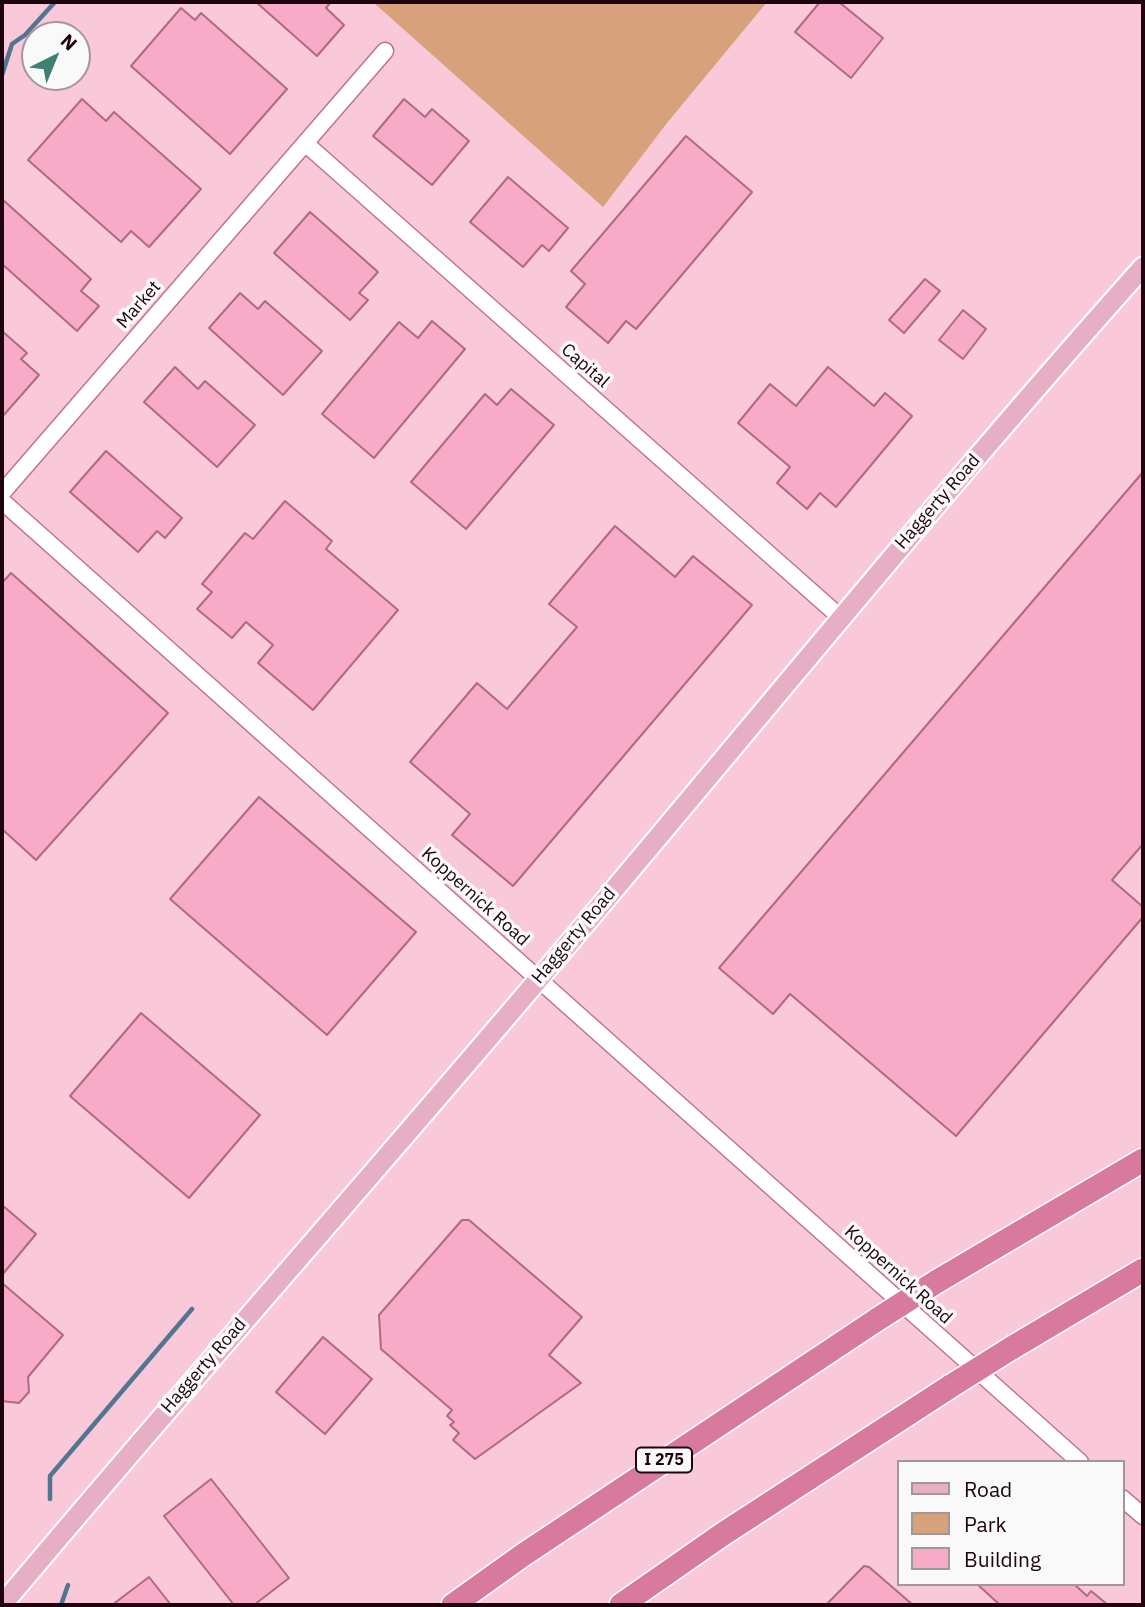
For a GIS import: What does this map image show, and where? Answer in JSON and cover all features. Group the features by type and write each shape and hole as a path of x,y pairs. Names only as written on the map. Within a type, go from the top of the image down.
{"highway":[{"name":"I 275","path":"453,1605 557,1532 878,1319 1143,1160"},
{"path":"621,1605 723,1534 951,1386 1143,1270"}],"main road":[{"name":"Haggerty Road","path":"2,1605 129,1452 538,979 840,617 1143,267"}],"street":[{"name":"Market","path":"2,493 386,51"},
{"name":"Capital","path":"305,143 840,617"},
{"name":"Koppernick Road","path":"2,501 1078,1460"},
{"path":"1124,1500 1143,1516"}],"green space":[{"path":"373,2 767,2 667,123 603,207"}],"building":[{"path":"256,2 331,2 326,8 344,25 317,56"},
{"path":"820,2 839,2 883,38 851,78 795,32"},
{"path":"181,8 195,20 201,13 287,89 230,154 131,66"},
{"path":"82,99 106,121 114,112 201,189 149,247 131,231 121,242 28,160"},
{"path":"404,99 425,117 432,109 469,141 432,185 373,136"},
{"path":"686,136 752,192 636,329 626,321 608,343 566,307 585,284 571,271"},
{"path":"508,177 568,228 549,251 542,245 523,267 470,222"},
{"path":"2,199 91,279 81,291 99,306 77,331 2,264"},
{"path":"310,212 378,272 359,293 368,300 350,320 274,253"},
{"path":"925,279 940,291 904,333 889,320"},
{"path":"240,293 258,309 265,301 322,351 283,395 209,328"},
{"path":"963,310 986,329 963,359 939,340"},
{"path":"432,321 465,349 374,458 322,414 399,322 418,338"},
{"path":"2,331 27,353 21,359 39,375 2,417"},
{"path":"175,367 198,389 205,381 255,425 217,467 144,402"},
{"path":"828,367 874,406 885,393 912,416 836,507 820,493 807,509 777,483 790,467 738,423 770,384 796,406"},
{"path":"511,389 554,425 466,529 411,482 485,394 497,405"},
{"path":"106,451 182,518 165,538 157,531 138,552 70,492"},
{"path":"1143,472 1143,844 1112,880 1143,907 1143,917 956,1136 790,994 773,1014 719,968"},
{"path":"285,501 332,541 326,549 398,610 313,710 258,663 273,645 246,622 232,638 197,609 212,592 202,584 245,533 253,539"},
{"path":"615,526 675,577 693,556 752,605 513,886 452,835 470,814 410,762 477,683 507,709 577,627 549,604"},
{"path":"11,573 168,713 36,860 2,829 2,583"},
{"path":"259,797 416,932 327,1035 170,899"},
{"path":"141,1013 260,1115 189,1198 70,1096"},
{"path":"2,1205 36,1234 2,1275"},
{"path":"462,1220 469,1220 582,1317 549,1355 581,1383 475,1459 453,1440 459,1433 450,1425 454,1422 447,1416 452,1410 381,1349 379,1315"},
{"path":"2,1283 63,1335 28,1377 29,1392 19,1403 2,1401"},
{"path":"323,1337 372,1379 325,1434 276,1392"},
{"path":"211,1479 289,1578 254,1605 234,1605 164,1516"},
{"path":"864,1566 869,1567 913,1605 826,1605"},
{"path":"149,1577 171,1605 112,1605"},
{"path":"979,1586 1076,1586 1087,1596 1091,1591 1108,1605 1000,1605"}],"waterway":[{"path":"2,75 12,44 25,35 55,2"},
{"path":"50,1499 50,1476 192,1309"},
{"path":"61,1605 68,1585"}]}
